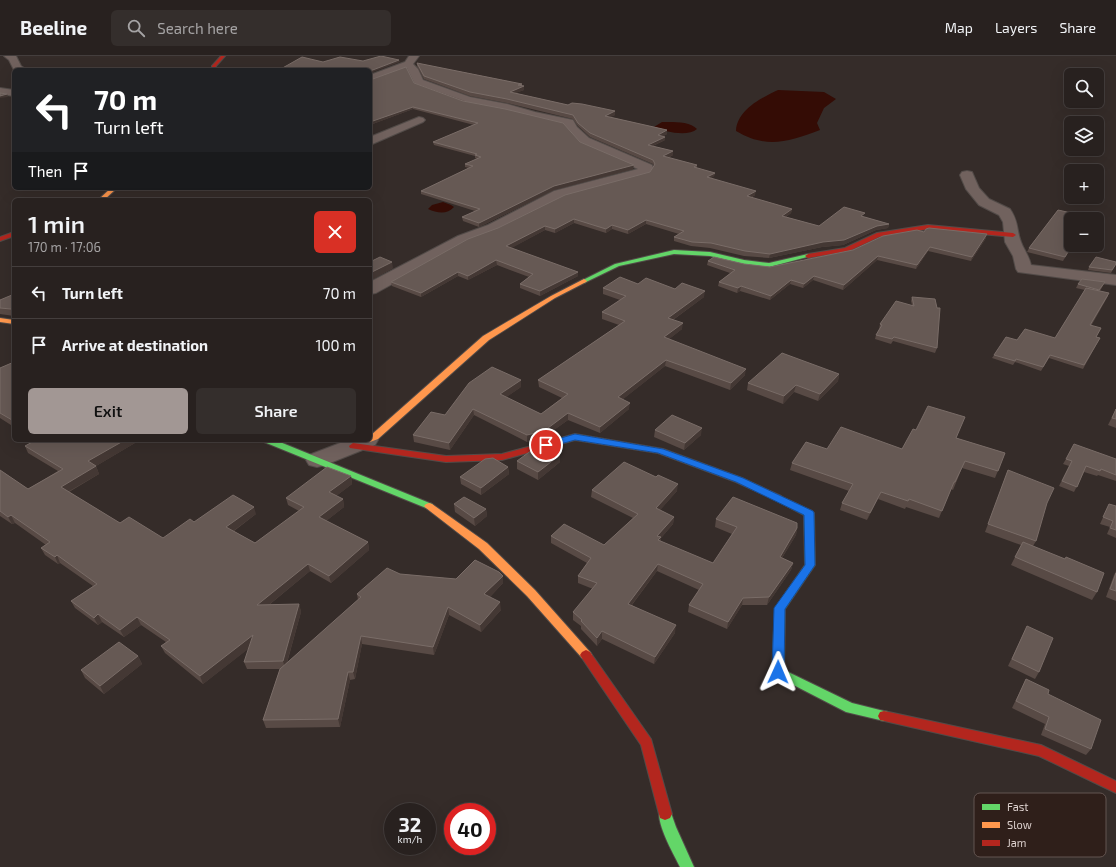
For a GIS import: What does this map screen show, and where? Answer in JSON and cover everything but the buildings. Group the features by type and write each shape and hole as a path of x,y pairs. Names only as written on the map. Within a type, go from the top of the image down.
{"street":[{"path":"9,56 13,58 18,68"},
{"path":"214,68 214,66 224,56"},
{"path":"372,78 411,60 419,82 468,100 507,107 533,115 569,122 572,129 585,141 647,168 644,171 559,194 492,228 463,239 372,288"},
{"path":"6,70 12,70"},
{"path":"0,92 12,93"},
{"path":"372,140 419,120"},
{"path":"967,175 972,189 984,202 1005,212 1010,222 1013,235 1012,242 1021,256 1024,269 1116,280"},
{"path":"103,198 112,190"},
{"path":"372,437 381,432 486,338 553,297 617,265 674,252 710,254 744,262 769,265 822,252 847,250 877,235 928,227 1013,235"},
{"path":"0,239 12,235"},
{"path":"0,320 12,322"},
{"path":"318,460 363,442 446,459 502,457 575,437 660,451 739,480 809,513 810,565 780,608 778,672 850,708 1041,751 1116,787"},
{"path":"272,442 425,503 483,546 531,593 587,656 646,743 669,828 686,867"}],"shaded area":[{"path":"778,90 824,92 836,99 824,108 817,123 820,130 798,138 777,142 767,142 747,137 736,131 737,124 745,111 764,97"},
{"path":"662,122 685,123 694,126 697,129 688,133 682,133 664,131 654,127"},
{"path":"443,202 454,207 445,212 435,212 428,209 432,205"}],"traffic: fast":[{"path":"584,281 617,265 674,252 710,254 744,262 769,265 808,256"},
{"path":"272,442 429,506"},
{"path":"778,498 809,513 810,565 780,608 778,672 850,708 884,716"},
{"path":"665,814 669,828 687,867"}],"traffic: slow":[{"path":"103,198 112,190"},
{"path":"372,438 486,338 553,297 584,281"},
{"path":"0,320 12,322"},
{"path":"539,447 575,437 660,451 739,480 778,498"},
{"path":"429,506 483,546 531,593 586,655"}],"traffic: jam":[{"path":"214,68 223,56"},
{"path":"808,256 847,250 877,235 928,227 1013,235"},
{"path":"0,239 12,235"},
{"path":"353,446 446,459 502,457 539,447"},
{"path":"586,655 647,743 665,814"},
{"path":"884,716 1041,751 1116,787"}],"route":[{"path":"546,445 575,437 660,451 739,480 809,513 810,565 780,608 778,672"}]}
